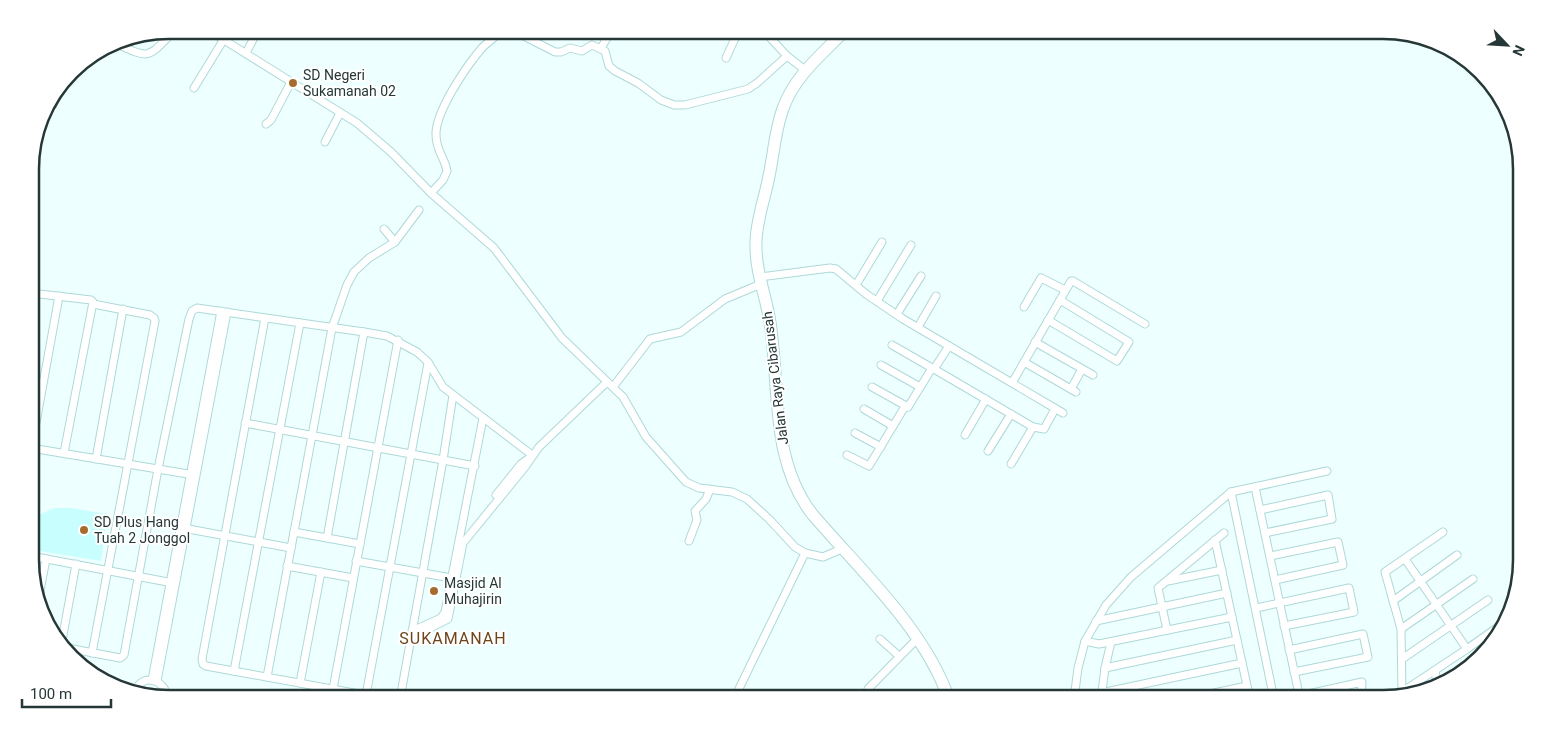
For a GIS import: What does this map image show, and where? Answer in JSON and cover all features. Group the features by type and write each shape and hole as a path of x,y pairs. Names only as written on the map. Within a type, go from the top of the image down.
{"main road":[{"name":"Jalan Raya Cibarusah","path":"834,39 805,70 784,104 778,126 756,242 761,281 770,319 780,428 787,465 800,497 903,618 937,670 946,690"}],"street":[{"path":"124,47 146,55 154,52 167,39"},
{"path":"194,88 224,39 357,124 376,138 431,193 501,255 562,338 623,397 646,436 681,477 693,485 732,492 747,499 795,547 804,553 823,557 844,548"},
{"path":"246,53 253,39"},
{"path":"431,193 443,180 447,171 436,145 435,132 442,110 480,50 493,39"},
{"path":"530,39 555,52 570,48 582,51 592,45 601,48 605,51 609,66 614,71 638,83 661,100 674,105 685,105 748,89 787,56"},
{"path":"601,48 606,39"},
{"path":"726,58 735,39"},
{"path":"771,39 787,56 805,70"},
{"path":"266,124 271,120 291,82"},
{"path":"325,142 340,113"},
{"path":"267,677 332,328 347,285 354,272 369,258 395,242 418,210"},
{"path":"384,229 395,242"},
{"path":"856,285 882,242"},
{"path":"877,301 910,245"},
{"path":"460,531 468,530 521,464 610,384 650,339 681,332 725,299 761,281 830,268 840,272 877,301 918,328 1063,413"},
{"path":"897,314 921,276"},
{"path":"1024,308 1042,278 1065,290"},
{"path":"1012,383 1070,282 1073,281 1145,324"},
{"path":"39,294 90,300 93,304 150,315 153,316 155,321 92,653"},
{"path":"39,394 59,296"},
{"path":"918,328 936,296"},
{"path":"1048,320 1117,361 1129,342 1060,300"},
{"path":"64,453 93,304"},
{"path":"75,650 120,658 124,655 158,469 190,315 197,308 364,332 398,340 417,352 428,362 438,380 452,395 532,455"},
{"path":"96,459 123,309"},
{"path":"155,680 224,312"},
{"path":"265,318 202,659 203,664 206,666 338,690"},
{"path":"234,671 300,323"},
{"path":"327,538 364,332"},
{"path":"333,689 398,340"},
{"path":"1035,342 1093,375"},
{"path":"892,345 1033,427 1044,429 1055,409"},
{"path":"847,454 869,466 904,408 908,408 920,387 949,346"},
{"path":"367,690 428,362"},
{"path":"1024,362 1073,391 1082,369"},
{"path":"881,365 920,387"},
{"path":"872,387 908,408"},
{"path":"402,690 443,460 452,395"},
{"path":"965,436 986,399"},
{"path":"864,409 894,426"},
{"path":"988,451 1010,414"},
{"path":"411,635 444,616 483,418"},
{"path":"245,423 475,466"},
{"path":"1011,464 1033,427"},
{"path":"855,433 881,447"},
{"path":"39,450 193,475"},
{"path":"411,635 448,619 463,544 525,467 532,455"},
{"path":"1075,690 1085,641 1106,605 1122,586 1231,492 1327,471"},
{"path":"1255,487 1298,690"},
{"path":"689,541 697,520 695,511 706,499 710,489"},
{"path":"1231,492 1272,690"},
{"path":"1260,510 1328,496 1332,518 1265,533"},
{"path":"183,528 291,548"},
{"path":"294,532 360,544"},
{"path":"1402,689 1401,629 1385,572 1443,532"},
{"path":"1167,630 1158,588 1224,533"},
{"path":"1215,540 1248,690"},
{"path":"1270,556 1338,542 1342,565 1275,580"},
{"path":"738,690 804,553"},
{"path":"1393,601 1458,555"},
{"path":"39,558 173,583"},
{"path":"41,582 46,559"},
{"path":"1404,559 1467,649"},
{"path":"356,560 451,578"},
{"path":"64,636 76,564"},
{"path":"287,566 353,578"},
{"path":"1166,582 1222,570"},
{"path":"300,683 321,572"},
{"path":"1401,629 1473,579"},
{"path":"1256,608 1349,588 1354,612 1284,626"},
{"path":"1096,621 1227,593"},
{"path":"1402,660 1488,600"},
{"path":"1085,641 1099,644 1232,617"},
{"path":"1412,687 1492,631"},
{"path":"1289,650 1363,634 1368,657 1294,672"},
{"path":"880,639 899,656"},
{"path":"868,689 917,639"},
{"path":"1105,668 1237,640"},
{"path":"1102,690 1111,642"},
{"path":"1127,690 1242,663"},
{"path":"1435,671 1436,679"},
{"path":"138,687 142,682 155,680 166,690"},
{"path":"1328,690 1362,682 1362,690"},
{"path":"1228,690 1247,686"}],"shaded area":[{"path":"54,508 71,508 107,514 101,561 40,551 39,515"}],"place":[{"name":"SD Negeri Sukamanah 02","path":"293,83"},
{"name":"SD Plus Hang Tuah 2 Jonggol","path":"84,530"},
{"name":"Masjid Al Muhajirin","path":"434,591"}],"district":[{"name":"SUKAMANAH","path":"453,638"}]}
